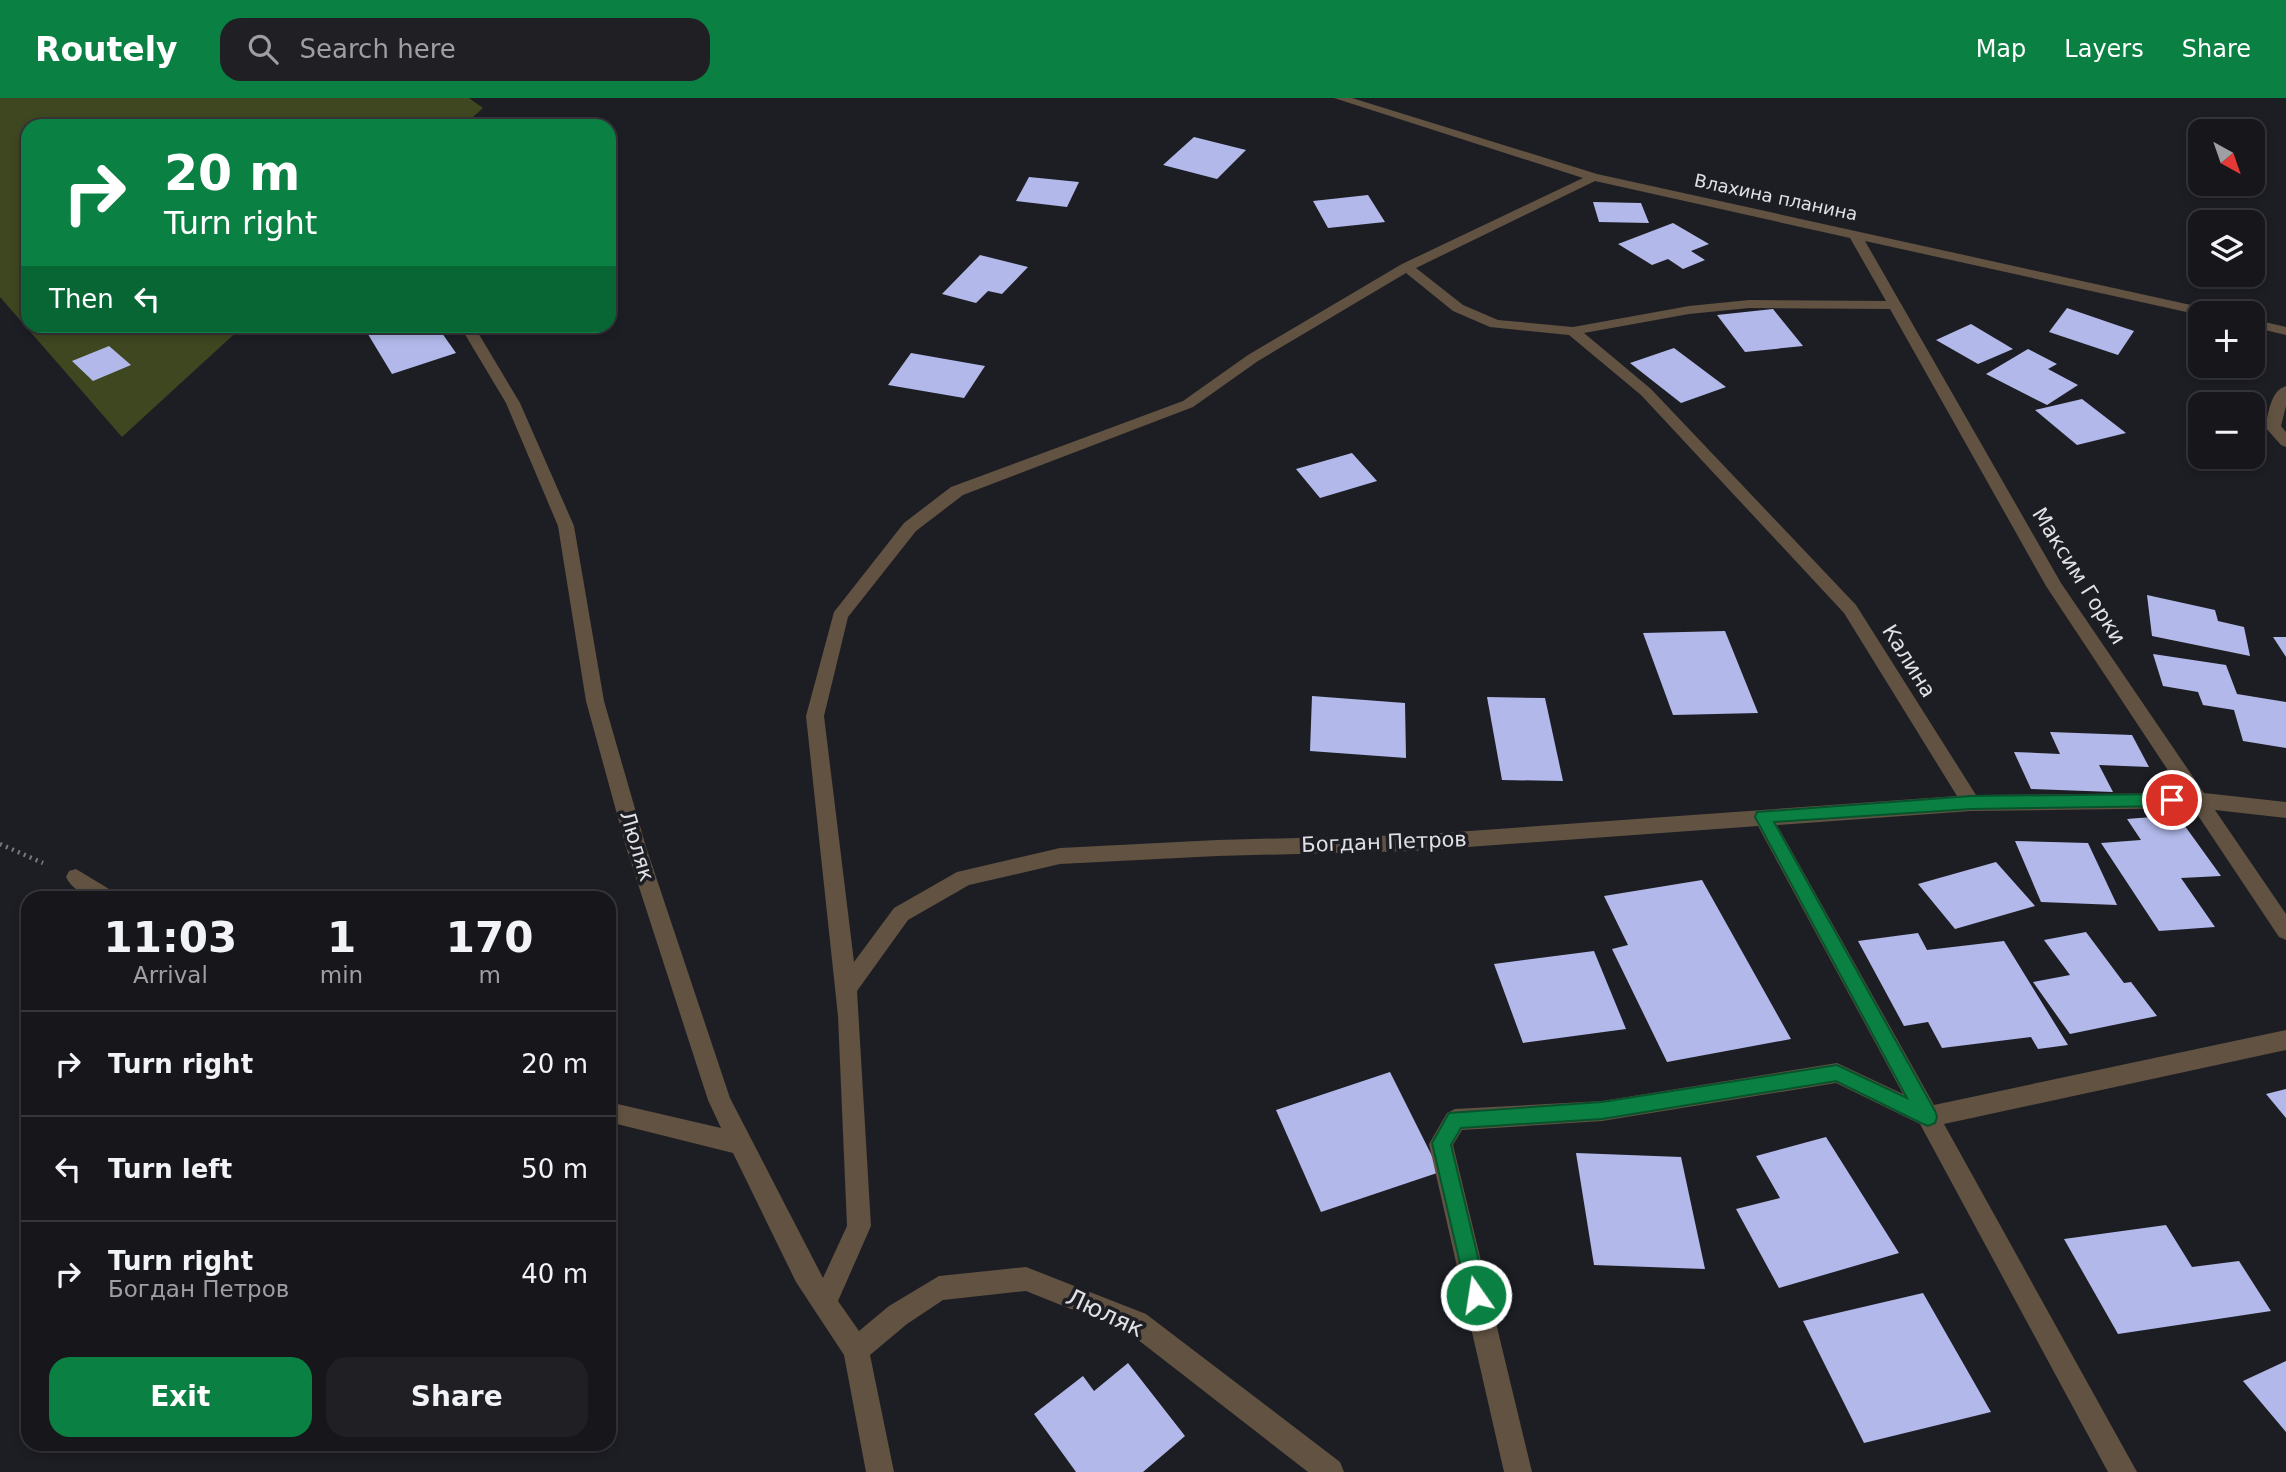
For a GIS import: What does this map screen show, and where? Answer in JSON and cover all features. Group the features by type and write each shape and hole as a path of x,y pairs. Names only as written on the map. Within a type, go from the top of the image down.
{"street":[{"name":"Влахина планина","path":"1340,98 1594,177 2188,308"},
{"path":"825,1303 859,1226 846,989 815,716 840,616 910,527 957,491 1188,404 1253,358 1407,267 1594,177"},
{"name":"Максим Горки","path":"1854,233 2054,586 2286,930"},
{"path":"1407,267 1458,307 1495,324 1573,331 1689,310 1749,304 1895,305"},
{"path":"2265,326 2286,331"},
{"name":"Калина","path":"1573,331 1646,392 1850,609 1971,803"},
{"name":"Люляк","path":"471,333 513,403 566,526 595,701 633,834 719,1100 805,1273 856,1350 880,1472"},
{"path":"2286,390 2281,396 2273,427 2286,442"},
{"path":"1971,803 2197,800 2286,810"},
{"name":"Богдан Петров","path":"846,989 901,914 964,878 1060,856 1217,848 1413,843 1971,803"},
{"path":"1763,817 2123,1472"},
{"path":"76,877 97,891"},
{"path":"1518,1472 1441,1143 1455,1119 1602,1111 1837,1073 1928,1117 2286,1040"},
{"path":"616,1114 741,1144"},
{"name":"Люляк","path":"856,1350 898,1315 939,1288 1026,1279 1137,1323 1331,1472"}],"path":[{"path":"0,844 76,877"}],"green space":[{"path":"0,98 469,98 483,108 471,119 21,119 21,321 0,297"},
{"path":"31,333 235,333 122,437"}],"building":[{"path":"1194,137 1246,150 1217,179 1163,165"},
{"path":"1029,177 1079,182 1067,207 1016,201"},
{"path":"1368,195 1385,222 1328,228 1313,201"},
{"path":"1593,202 1641,203 1649,223 1599,222"},
{"path":"1673,223 1709,244 1691,251 1705,260 1683,269 1668,259 1652,265 1618,244"},
{"path":"980,255 1028,267 1002,294 988,291 976,303 942,294"},
{"path":"2067,308 2134,331 2118,355 2049,332"},
{"path":"1773,309 1803,346 1745,352 1717,315"},
{"path":"1971,324 2013,349 1978,364 1936,340"},
{"path":"367,333 442,333 456,353 392,374"},
{"path":"109,346 131,365 93,381 72,361"},
{"path":"1674,348 1726,387 1681,403 1630,363"},
{"path":"2028,349 2057,364 2048,369 2078,385 2047,405 1986,374"},
{"path":"911,353 985,366 964,398 888,385"},
{"path":"2082,399 2126,433 2077,445 2035,410"},
{"path":"1352,453 1377,481 1320,498 1296,469"},
{"path":"2147,595 2215,610 2218,621 2244,627 2250,656 2152,636"},
{"path":"1725,631 1758,713 1673,715 1643,633"},
{"path":"2273,637 2286,637 2286,657"},
{"path":"2153,654 2226,665 2237,694 2286,702 2286,748 2243,741 2234,710 2203,705 2198,692 2163,686"},
{"path":"1312,696 1405,703 1406,758 1310,751"},
{"path":"1487,697 1545,698 1563,781 1502,780"},
{"path":"2050,732 2132,735 2149,767 2099,765 2113,792 2031,789 2014,752 2060,754"},
{"path":"2177,815 2221,876 2181,878 2215,927 2159,931 2101,843 2141,840 2127,819"},
{"path":"2015,841 2088,843 2117,905 2041,902"},
{"path":"1996,862 2035,906 1955,929 1918,884"},
{"path":"1702,880 1791,1039 1667,1062 1612,949 1628,945 1604,896"},
{"path":"2086,932 2124,983 2131,982 2157,1016 2070,1034 2033,982 2070,975 2044,940"},
{"path":"1918,933 1927,950 2004,941 2068,1045 2038,1049 2031,1037 1942,1048 1928,1022 1904,1026 1858,941"},
{"path":"1594,951 1626,1029 1523,1043 1494,964"},
{"path":"1390,1072 1440,1172 1321,1212 1276,1110"},
{"path":"2286,1089 2286,1118 2266,1094"},
{"path":"1826,1137 1899,1253 1779,1288 1736,1209 1780,1198 1756,1156"},
{"path":"1576,1153 1681,1157 1705,1269 1594,1265"},
{"path":"2166,1225 2192,1267 2239,1261 2271,1311 2118,1334 2064,1239"},
{"path":"1923,1293 1991,1412 1864,1443 1803,1321"},
{"path":"2286,1361 2286,1432 2243,1381"},
{"path":"1128,1363 1185,1436 1143,1472 1076,1472 1034,1414 1083,1376 1094,1391"}],"route":[{"path":"1476,1295 1441,1143 1455,1119 1602,1111 1837,1073 1928,1117 1763,817 1971,803 2172,800"}]}
